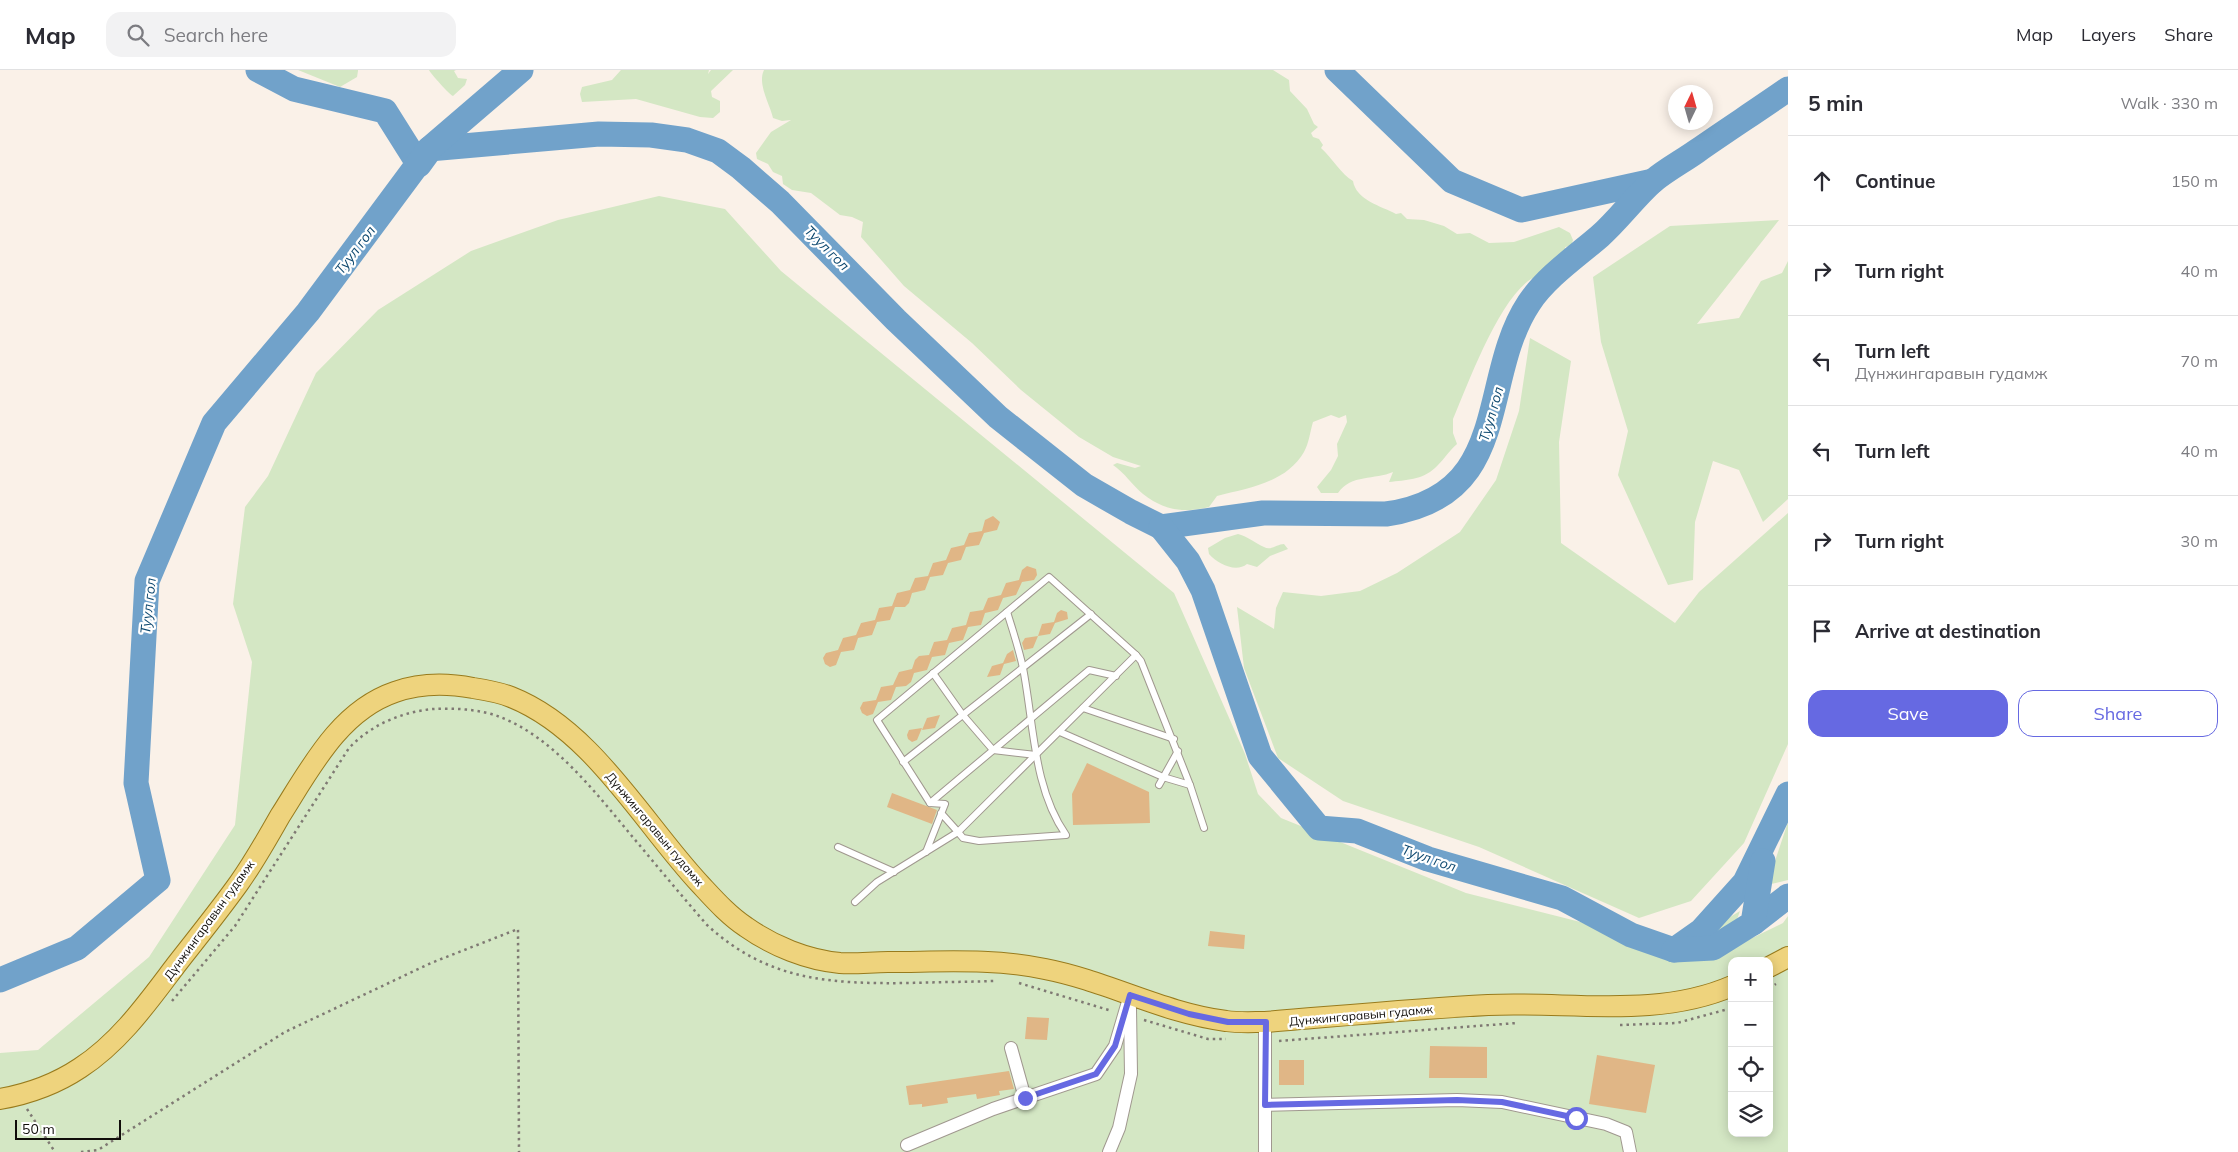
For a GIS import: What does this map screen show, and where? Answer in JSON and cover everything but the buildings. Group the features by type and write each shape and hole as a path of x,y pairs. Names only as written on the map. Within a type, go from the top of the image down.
{"main road":[{"name":"Дүнжингаравын гудамж","path":"9,1097 52,1084 81,1067 112,1042 143,1009 239,883 316,760 340,729 366,706 395,692 429,684 462,686 511,696 536,710 587,751 614,779 682,864 726,911 772,944 805,956 839,963 985,963 1043,968 1083,978 1189,1014 1228,1022 1266,1022 1490,1005 1620,1006 1665,1003 1710,995 1728,988"},
{"path":"1773,965 1788,957"}],"street":[{"path":"907,1145 1025,1098 1096,1074 1115,1046 1130,995"},
{"path":"1109,1152 1119,1128 1131,1074 1130,995"},
{"path":"1265,1152 1266,1022"},
{"path":"1011,1048 1025,1098"},
{"path":"1265,1105 1457,1100 1502,1102 1606,1124 1626,1132 1630,1152"}],"lane":[{"path":"930,803 878,720 1049,576 1142,661 1174,739 1204,828"},
{"path":"941,813 962,838 979,841 1066,835 1053,817 1036,755 1032,717 1023,666 1007,612"},
{"path":"903,762 1091,614"},
{"path":"855,902 877,882 958,832 1136,655"},
{"path":"930,803 1089,670 1116,676"},
{"path":"933,673 962,714 993,750 1036,755"},
{"path":"1083,708 1174,739"},
{"path":"1060,732 1163,777 1190,785"},
{"path":"1159,785 1178,751"},
{"path":"926,852 945,804 930,803"},
{"path":"838,847 894,872"}],"path":[{"path":"82,1152 98,1150 285,1032 431,962 518,929 519,1152"},
{"path":"9,1097 55,1152"}],"green space":[{"path":"298,70 358,71 357,77 340,87"},
{"path":"429,70 456,70 454,71 458,78 467,79 465,85 453,96"},
{"path":"621,70 709,70 708,74 711,70 733,70 711,91 712,97 720,101 720,112 713,118 700,117 636,99 582,102 580,94 582,87 612,80"},
{"path":"764,70 1273,70 1289,80 1290,91 1307,109 1314,124 1318,127 1311,133 1323,145 1321,148 1345,175 1353,181 1359,193 1370,202 1396,214 1401,213 1407,219 1424,220 1444,226 1457,234 1470,233 1489,243 1514,242 1559,227 1570,233 1573,240 1571,246 1565,247 1566,253 1559,266 1553,265 1552,272 1531,279 1507,305 1476,364 1453,419 1453,433 1457,444 1438,466 1430,472 1414,479 1389,482 1393,472 1356,480 1343,487 1338,493 1321,493 1317,487 1331,470 1338,456 1337,444 1347,422 1346,415 1339,418 1331,415 1313,422 1304,452 1287,471 1265,483 1217,496 1209,507 1191,510 1175,509 1151,500 1113,465 1117,463 1135,468 1141,466 1113,457 1079,437 1021,390 972,343 904,286 861,237 863,222 852,217 840,215 811,193 792,190 783,184 782,176 773,172 768,164 757,159 756,153 771,132 791,120 782,121 773,118 763,88 762,76"},
{"path":"659,196 725,209 781,271 1174,593 1245,754 1258,794 1281,818 1466,893 1715,956 1783,923 1788,916 1788,1152 0,1152 0,1053 38,1050 149,957 235,825 252,662 233,604 245,507 268,476 316,373 378,310 471,251 558,220"},
{"path":"1779,220 1697,324 1739,318 1761,281 1782,273 1788,261 1788,499 1763,522 1739,470 1713,461 1695,522 1693,580 1668,585 1618,475 1628,431 1601,342 1593,277 1670,226"},
{"path":"1530,338 1571,361 1559,442 1561,543 1675,623 1699,592 1788,513 1788,744 1744,843 1691,901 1639,918 1479,847 1343,801 1278,758 1244,668 1237,607 1274,629 1276,608 1283,592 1321,596 1360,591 1397,573 1460,532 1496,480 1519,411"},
{"path":"1238,534 1267,548 1284,544 1288,549 1270,556 1257,567 1247,564 1238,568 1227,566 1209,554 1208,548 1225,538"},
{"path":"1788,822 1788,880 1767,885"},
{"path":"1740,911 1734,928 1726,936 1709,938 1720,923"}],"waterway":[{"name":"Туул гол","path":"258,70 294,89 385,111 419,165 427,154"},
{"name":"Туул гол","path":"0,980 77,948 158,880 136,783 147,581 214,423 308,312 429,149 521,70"},
{"name":"Туул гол","path":"1337,70 1452,181 1521,210 1653,181"},
{"name":"Туул гол","path":"429,149 599,134 651,135 687,140 718,151 780,202 896,320 998,417 1084,485 1161,527 1263,513 1386,514 1427,503 1455,484 1474,460 1486,431 1513,333 1536,293 1562,267 1600,236 1653,181 1788,89"},
{"name":"Туул гол","path":"1161,527 1188,561 1203,590 1260,756 1319,828 1357,831 1428,859 1562,898 1631,935 1674,950 1701,931 1745,882 1788,794"},
{"path":"1674,950 1713,948 1753,923 1763,861"},
{"path":"1753,923 1788,896"}],"route":[{"path":"1025,1098 1096,1074 1115,1046 1130,995 1189,1014 1228,1022 1266,1022 1264,1052 1265,1105 1457,1100 1502,1102 1576,1118"}]}
